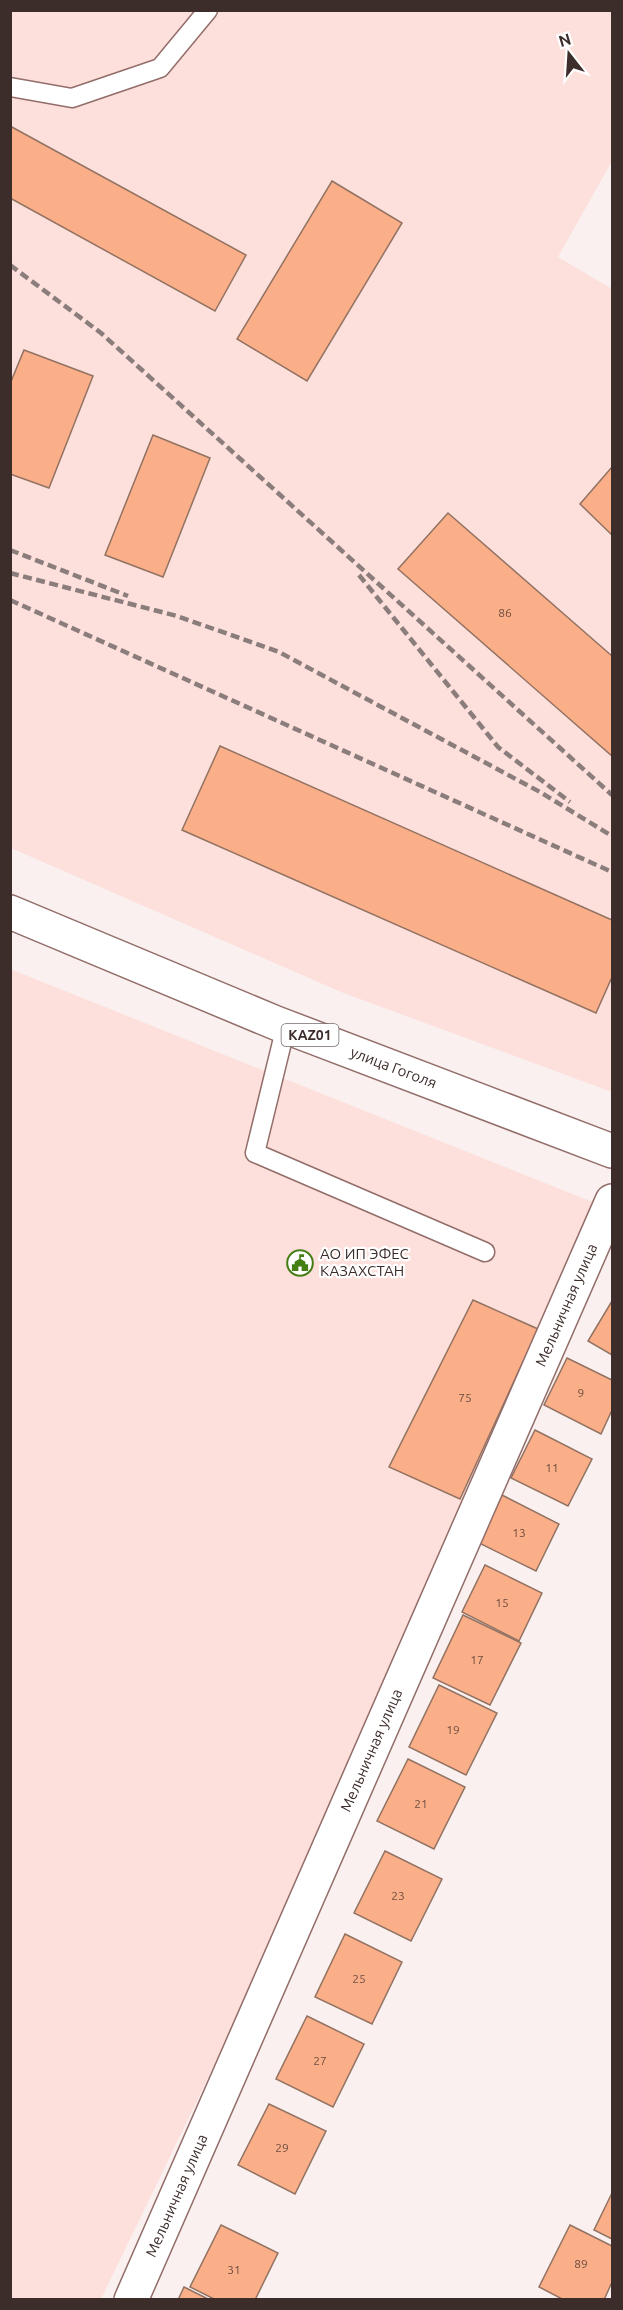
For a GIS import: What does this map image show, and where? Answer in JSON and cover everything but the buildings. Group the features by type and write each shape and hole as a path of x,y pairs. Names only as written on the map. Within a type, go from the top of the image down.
{"main road":[{"name":"улица Гоголя","path":"10,912 286,1026 612,1151"},
{"name":"Мельничная улица","path":"131,2300 612,1201"}],"lane":[{"path":"10,87 72,98 160,68 208,10"},
{"path":"286,1026 255,1153 485,1252"}],"shaded area":[{"path":"11,11 612,11 612,161 558,257 612,289 612,1092 341,992 11,848"},
{"path":"10,969 605,1207 301,1886 101,2299 11,2299"}],"railway":[{"path":"10,265 101,333 612,795"},
{"path":"10,550 128,596"},
{"path":"10,573 177,616 279,652 540,792 612,836"},
{"path":"359,575 498,747 570,802"},
{"path":"10,600 612,872"}],"place":[{"name":"АО ИП ЭФЕС КАЗАХСТАН","path":"300,1263"}]}
